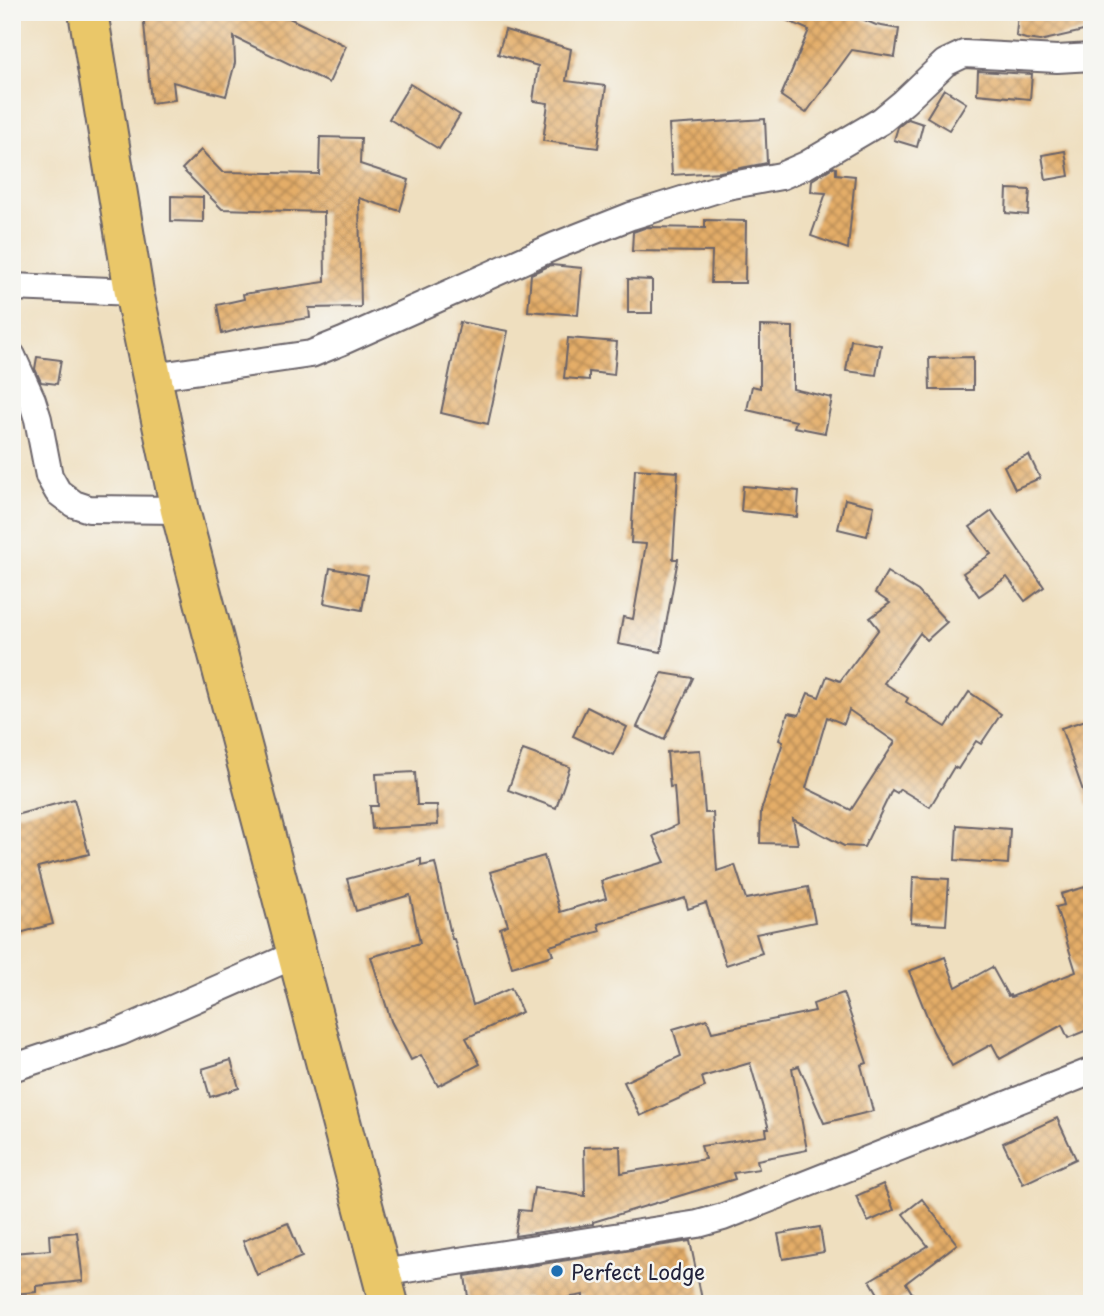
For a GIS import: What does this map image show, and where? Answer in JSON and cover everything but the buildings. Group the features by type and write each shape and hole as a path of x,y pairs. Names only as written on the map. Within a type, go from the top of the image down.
{"highway":[{"path":"89,12 134,292 180,510 385,1289"}],"street":[{"path":"152,377 311,354 555,246 631,216 727,186 781,176 806,165 881,121 945,63 964,54 1056,59 1092,57"},
{"path":"12,287 134,292"},
{"path":"12,356 32,400 49,476 58,492 74,504 89,509 180,510"},
{"path":"12,1068 120,1032 298,954"},
{"path":"385,1289 723,1217 1092,1071"}],"place":[{"name":"Perfect Lodge","path":"557,1271"}]}
